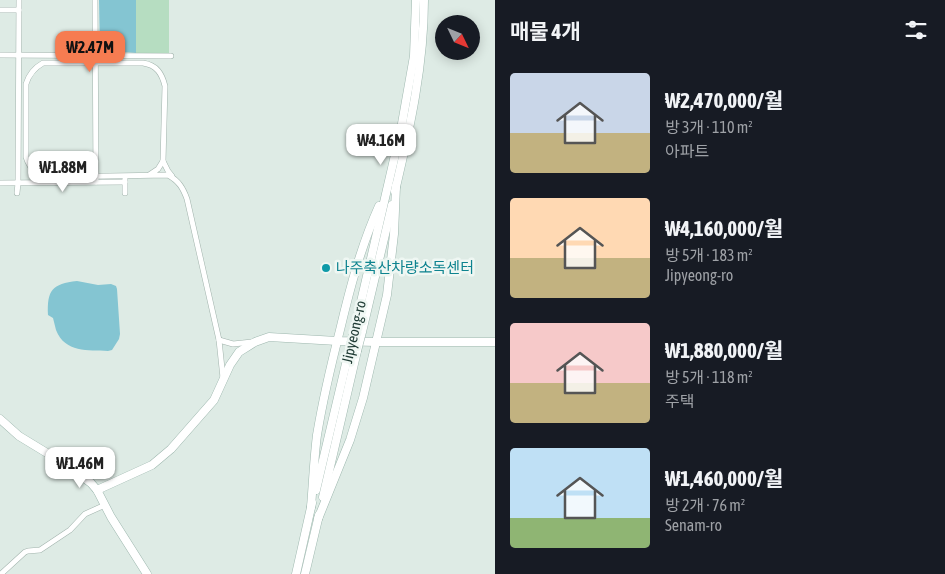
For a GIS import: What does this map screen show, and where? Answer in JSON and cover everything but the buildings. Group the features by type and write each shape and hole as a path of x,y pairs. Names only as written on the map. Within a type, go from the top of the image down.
{"main road":[{"name":"Jipyeong-ro","path":"358,332 409,86 414,48 416,0"},
{"name":"Jipyeong-ro","path":"296,574 408,135 419,74 424,0"},
{"path":"318,519 350,440 363,398 388,286 394,234 396,186"},
{"path":"312,507 317,435 337,341 353,276 369,228 386,191"},
{"path":"97,490 147,468 164,456 183,437 214,400 223,378 239,352 255,342 269,337 376,342 495,342"},
{"name":"Jipyeong-ro","path":"305,574 353,351"},
{"path":"0,419 19,436 75,470 97,490 111,517 147,574"}],"street":[{"path":"17,193 19,0"},
{"path":"95,0 96,179"},
{"path":"0,10 19,10"},
{"path":"0,55 171,56"},
{"path":"174,178 168,175 149,175 125,179 46,177 32,170 26,157 26,84 30,74 43,64 147,63 155,67 162,76 165,86 164,161 168,171 174,178 183,189 187,200 219,340 223,378"},
{"path":"149,175 158,169 164,161"},
{"path":"0,184 96,179"},
{"path":"125,179 125,194"},
{"path":"219,340 233,344 255,342"},
{"path":"1,574 25,552 40,550 70,530 85,514 105,505"}],"green space":[{"path":"136,0 169,0 169,53 136,53"}],"water":[{"path":"99,0 136,0 136,53 100,50"},
{"path":"77,281 116,286 120,334 112,350 78,349 65,343 56,330 53,318 48,315 50,294 53,290 62,284"}],"place":[{"name":"나주축산차량소독센터","path":"326,268"}]}
